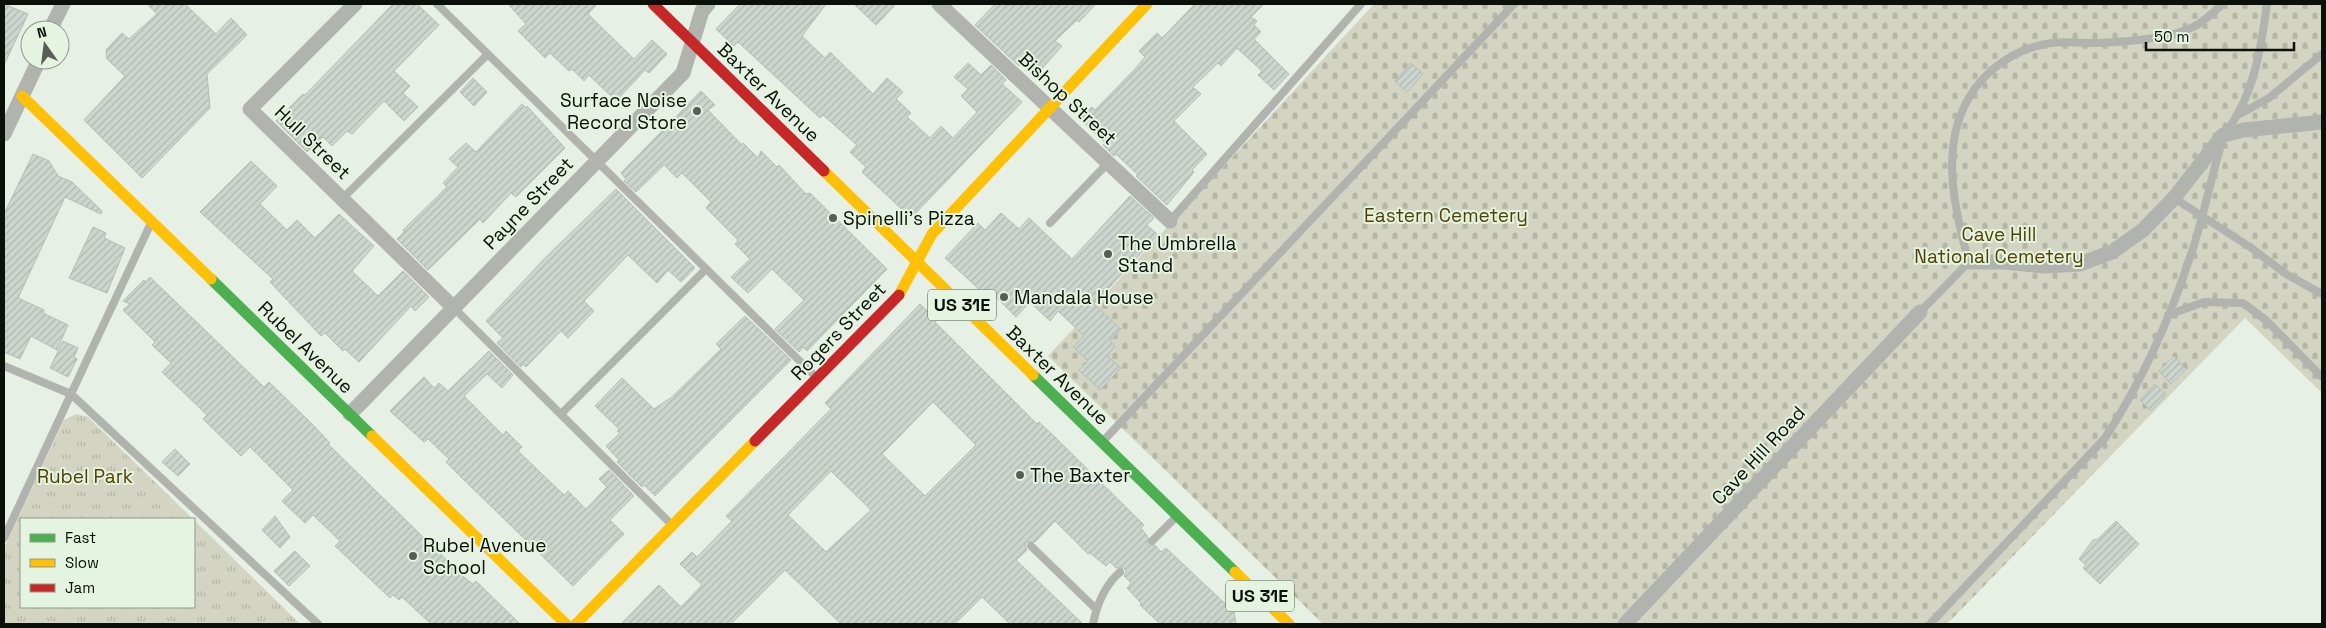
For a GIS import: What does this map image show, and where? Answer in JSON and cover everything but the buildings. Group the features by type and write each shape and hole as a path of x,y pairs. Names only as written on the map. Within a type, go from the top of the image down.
{"street":[{"path":"55,20 63,4"},
{"name":"Hull Street","path":"355,4 250,109 454,308"},
{"name":"Baxter Avenue","path":"653,4 1289,624"},
{"name":"Payne Street","path":"350,414 684,73 702,10 708,4"},
{"name":"Bishop Street","path":"939,4 1170,222"},
{"name":"Rogers Street","path":"576,624 899,296 932,234 1147,4"},
{"path":"4,134 34,70"},
{"name":"Rubel Avenue","path":"22,96 566,624"},
{"path":"1969,262 2004,262 2044,266 2080,264 2112,252 2143,230 2174,198 2223,135 2244,130 2322,122"},
{"name":"Cave Hill Road","path":"1625,624 1920,312"}],"lane":[{"path":"437,4 818,378"},
{"path":"1170,222 1361,4"},
{"path":"1102,442 1514,4"},
{"path":"1920,312 1969,262 1954,198 1952,154 1958,115 1977,83 2003,61 2030,47 2053,43 2125,42 2163,36 2193,27 2223,4"},
{"path":"1930,624 2106,438 2128,404 2168,315 2194,246 2223,135 2240,114 2254,77 2268,4"},
{"path":"342,199 488,54"},
{"path":"2240,114 2270,98 2322,54"},
{"path":"1050,223 1108,163"},
{"path":"2174,198 2250,247 2286,274 2322,294"},
{"path":"4,538 152,221"},
{"path":"561,414 706,269"},
{"path":"2168,315 2204,302 2243,303 2267,321 2322,377"},
{"path":"454,308 673,525"},
{"path":"4,366 71,394 318,624"},
{"path":"1152,542 1178,516"},
{"path":"1031,546 1096,609"},
{"path":"1093,624 1098,602 1120,572"}],"green space":[{"path":"1374,4 2322,4 2322,393 2245,318 1947,624 1323,624 1048,356"},
{"name":"Rubel Park","path":"76,414 88,417 192,518 20,518 20,608 195,608 195,521 300,624 4,624 4,548 64,420"}],"traffic: fast":[{"path":"211,279 372,436"},
{"path":"1033,375 1235,572"}],"traffic: slow":[{"path":"899,295 932,234 1147,4"},
{"path":"22,96 211,279"},
{"path":"824,171 1033,375"},
{"path":"372,436 566,624"},
{"path":"576,624 755,441"},
{"path":"1235,572 1289,624"}],"traffic: jam":[{"path":"653,4 824,171"},
{"path":"755,441 899,295"}],"place":[{"name":"Surface Noise Record Store","path":"697,111"},
{"name":"Spinelli's Pizza","path":"833,218"},
{"name":"The Umbrella Stand","path":"1108,254"},
{"name":"Mandala House","path":"1004,297"},
{"name":"The Baxter","path":"1020,475"},
{"name":"Rubel Avenue School","path":"413,556"}],"park label":[{"name":"Eastern Cemetery","path":"1446,215"},
{"name":"Cave Hill National Cemetery","path":"1999,245"}]}
